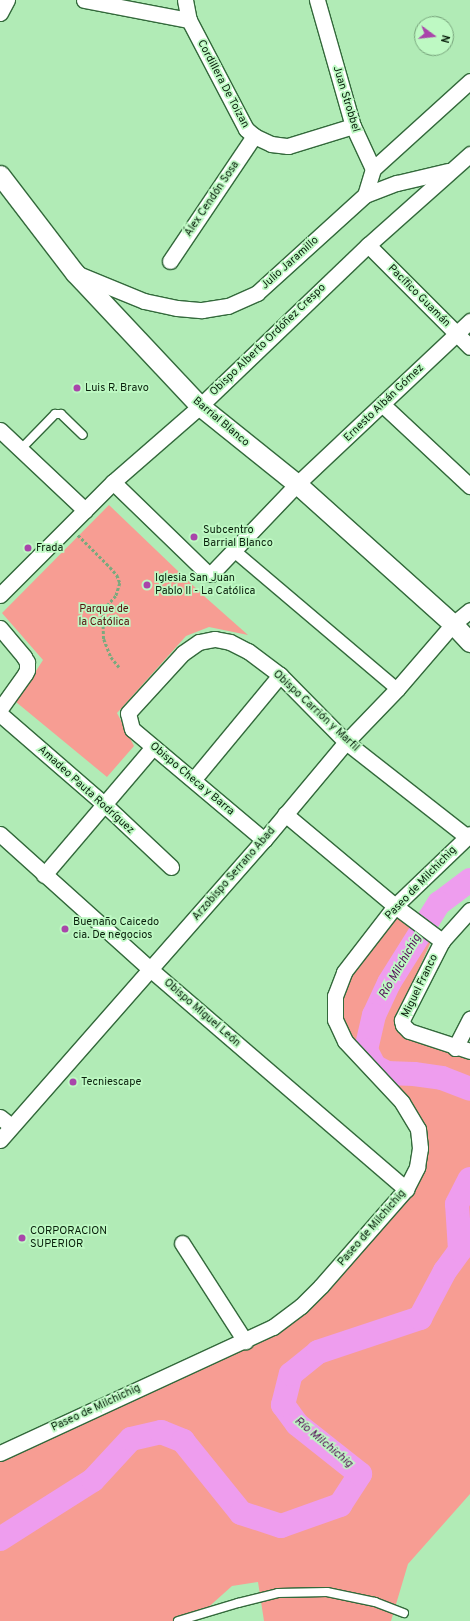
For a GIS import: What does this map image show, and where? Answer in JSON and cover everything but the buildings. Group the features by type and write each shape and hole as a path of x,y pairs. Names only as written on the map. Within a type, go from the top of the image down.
{"street":[{"path":"0,13 7,0"},
{"path":"84,0 189,20"},
{"name":"Cordillera De Toizan","path":"186,0 189,20 246,129 254,136 270,144 288,146 352,126"},
{"name":"Juan Strobbel","path":"317,0 352,126 373,170"},
{"path":"366,195 373,170 470,81"},
{"name":"Álex Cendón Sosa","path":"170,261 254,136"},
{"name":"Obispo Alberto Ordóñez Crespo","path":"0,595 113,482 200,406 368,245 449,171 470,154"},
{"name":"Julio Jaramillo","path":"75,273 144,301 177,308 202,310 228,306 257,293 366,195 397,183 449,171"},
{"name":"Barrial Blanco","path":"0,175 75,273 200,406 297,484 453,624 470,642"},
{"name":"Pacífico Guamán","path":"368,245 470,347"},
{"name":"Ernesto Albán Gómez","path":"113,482 207,573 211,574 215,572 233,550 297,484 470,321"},
{"path":"382,405 470,486"},
{"path":"0,430 85,510"},
{"path":"233,550 397,689"},
{"name":"Arzobispo Serrano Abad","path":"0,1140 6,1122 150,969 264,840 346,742 397,689 453,624 470,610"},
{"path":"0,628 24,657 27,670 0,709"},
{"name":"Obispo Carrión y Marfil","path":"128,713 183,653 199,642 215,639 230,642 248,651 280,675 346,742 468,835"},
{"path":"194,779 280,675"},
{"name":"Obispo Checa y Barra","path":"128,713 132,729 194,779 264,840"},
{"name":"Amadeo Pauta Rodríguez","path":"0,714 104,804 171,867"},
{"path":"44,875 153,747"},
{"path":"285,814 401,910 438,938"},
{"name":"Obispo Miguel León","path":"0,834 150,969 406,1189"},
{"name":"Paseo de Milchichig","path":"0,1453 273,1327 301,1306 321,1286 406,1189 417,1167 420,1148 418,1129 402,1102 344,1041 335,1020 335,996 344,972 468,835"},
{"name":"Miguel Franco","path":"470,910 438,938 404,1014 403,1025 409,1031 454,1048 470,1051"},
{"path":"454,1048 470,1019"},
{"path":"182,1243 245,1341"}],"lane":[{"path":"21,449 55,414 61,414 84,435"},
{"path":"178,1621 278,1593 327,1592 375,1602 404,1613"}],"path":[{"path":"70,526 110,567 117,575 120,583 116,596 107,606 103,616 104,639 111,657 119,667"}],"green space":[{"name":"Parque de la Católica","path":"109,505 204,596 248,635 209,627 186,636 117,713 134,746 107,777 16,702 43,660 2,613"},
{"path":"399,911 433,937 394,1025 404,1038 470,1054 470,1494 408,1564 391,1621 264,1621 258,1582 232,1586 193,1621 0,1621 0,1457 120,1406 294,1322 412,1193 423,1124 409,1099 347,1038 340,1018 342,996 349,973"}],"waterway":[{"name":"Río Milchichig","path":"470,880 439,903 389,983 374,1015 366,1050 374,1066 387,1073 414,1074 442,1078 470,1089"},
{"name":"Río Milchichig","path":"0,1539 93,1480 131,1439 161,1432 183,1441 241,1513 281,1526 340,1505 360,1474 297,1424 283,1405 291,1374 318,1352 420,1318 445,1271 460,1250 457,1204 470,1179"}],"place":[{"name":"Luis R. Bravo","path":"77,388"},
{"name":"Subcentro Barrial Blanco","path":"194,537"},
{"name":"Frada","path":"28,548"},
{"name":"Iglesia San Juan Pablo II - La Católica","path":"147,585"},
{"name":"Buenaño Caicedo cia. De negocios","path":"65,929"},
{"name":"Tecniescape","path":"73,1082"},
{"name":"CORPORACION SUPERIOR","path":"22,1238"}]}
